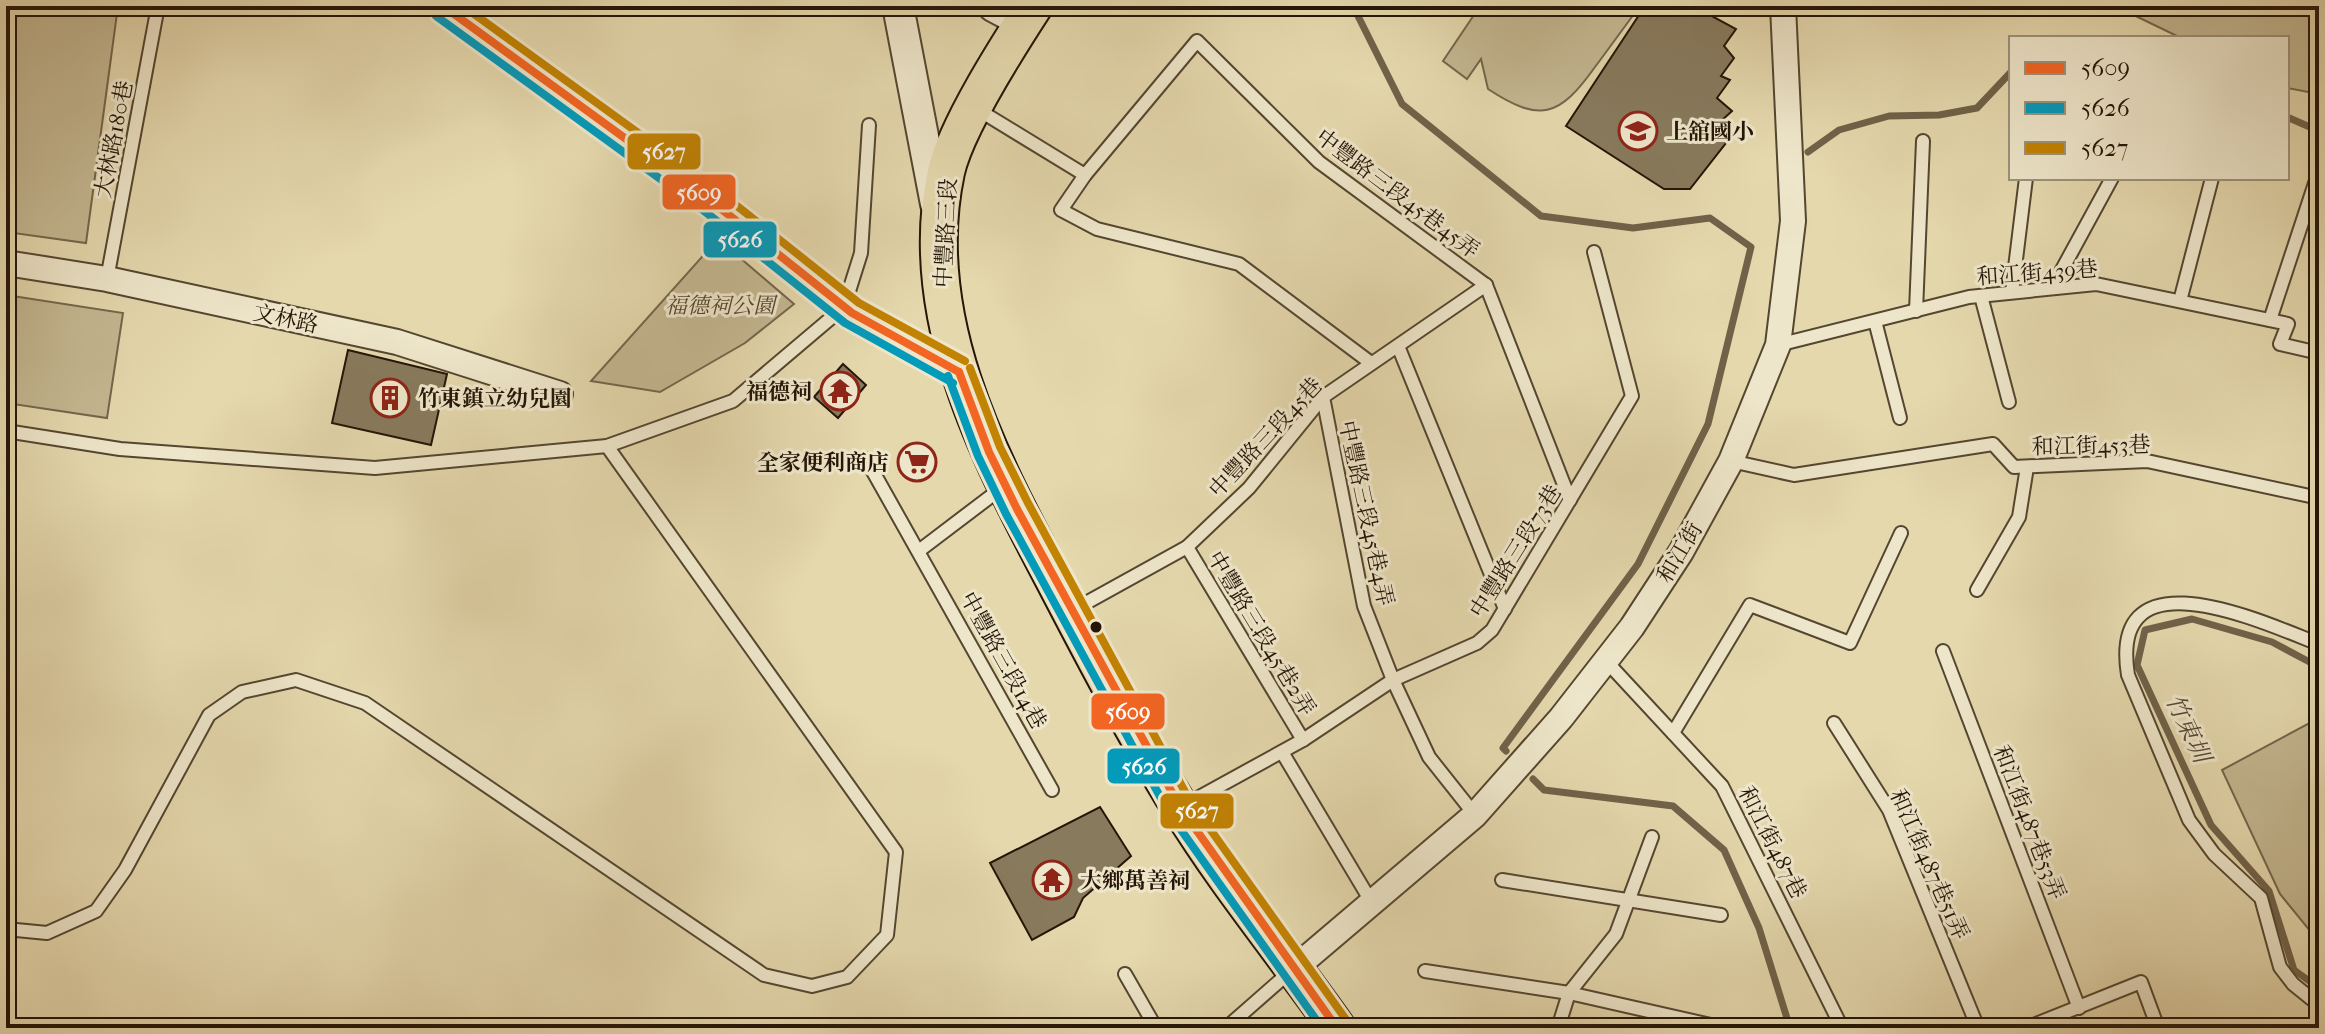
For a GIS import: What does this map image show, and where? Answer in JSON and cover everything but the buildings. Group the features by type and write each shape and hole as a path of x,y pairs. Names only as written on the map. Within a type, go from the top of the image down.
{"main road":[{"name":"中豐路三段","path":"1016,10 947,170 941,228 942,297 959,372 1005,485 1071,612 1180,807 1337,1028"}],"street":[{"path":"898,6 941,228"},
{"name":"和江街","path":"1295,968 1475,815 1632,627 1681,552 1731,461 1778,345 1793,221 1783,6"},
{"path":"456,10 710,200 844,307 959,372"},
{"name":"文林路","path":"6,263 107,279 397,342 560,394"}],"lane":[{"name":"大林路180巷","path":"107,279 158,6"},
{"name":"中豐路三段45巷45弄","path":"1085,175 1197,41 1319,162 1486,285"},
{"path":"975,107 1085,175 1061,210 1097,229 1239,264 1371,363"},
{"path":"6,431 120,449 375,468 607,446 733,401 844,307 861,253 869,125"},
{"path":"1916,311 1923,141"},
{"path":"2319,171 2270,320 2288,324 2280,344 2319,353"},
{"path":"2012,292 2026,180"},
{"path":"2052,288 2111,180"},
{"path":"2180,301 2211,180"},
{"name":"中豐路三段73巷","path":"1180,807 1303,740 1393,680 1477,643 1492,630 1632,396 1594,252"},
{"name":"和江街439巷","path":"1778,345 1981,296 2096,284 2270,320"},
{"path":"1486,285 1570,500"},
{"name":"中豐路三段45巷","path":"1071,612 1187,547 1249,488 1323,397 1486,285"},
{"path":"1981,296 2009,402"},
{"path":"1875,321 1900,418"},
{"path":"1398,346 1505,609"},
{"name":"中豐路三段45巷4弄","path":"1323,397 1364,606 1393,680 1429,757 1475,815"},
{"name":"和江街453巷","path":"1731,461 1794,475 1993,444 2014,467 2147,461 2319,498"},
{"path":"6,929 47,933 96,911 125,870 209,715 242,692 296,680 365,703 764,975 812,986 847,977 887,935 896,852 607,446"},
{"name":"中豐路三段14巷","path":"866,459 920,550 1052,790"},
{"path":"1977,590 2019,517 2027,467"},
{"path":"920,550 1005,485"},
{"path":"1673,733 1750,605 1850,643 1901,533"},
{"name":"中豐路三段45巷2弄","path":"1187,547 1303,740"},
{"path":"2319,644 2233,610 2205,604 2175,604 2148,612 2131,623 2125,637 2128,675 2189,820 2214,854 2261,898 2280,967 2293,984 2319,1005"},
{"name":"和江街487巷53弄","path":"1943,651 2079,1008"},
{"name":"和江街487巷","path":"1606,661 1722,786 1842,1028"},
{"name":"和江街487巷51弄","path":"1834,723 1889,810 1978,1028"},
{"path":"1282,752 1372,903"},
{"path":"1558,1028 1569,993 1616,934 1652,837"},
{"path":"1502,880 1721,915"},
{"path":"1226,1028 1295,968"},
{"path":"1425,971 1569,993 1724,1028"},
{"path":"1125,974 1156,1028"},
{"path":"2026,1028 2044,1025 2141,982 2158,1028"}],"green space":[{"path":"6,6 118,6 86,243 6,232"},
{"path":"1480,6 1640,6 1571,96 1548,110 1536,110 1506,100 1488,89 1481,59 1467,79 1443,61"},
{"path":"2115,6 2319,6 2319,94 2289,88 2289,36 2177,36"},
{"name":"福德祠公園","path":"718,239 794,304 745,343 660,392 591,381"},
{"path":"6,295 123,313 107,418 6,403"},
{"path":"2319,718 2319,942 2280,894 2222,770"}],"waterway":[{"path":"1353,6 1402,104 1541,216 1633,228 1710,218 1751,247 1708,424 1638,564 1503,748 1506,751"},
{"path":"1808,152 1839,130 1889,116 1939,115 1977,108 2009,74"},
{"path":"2289,118 2319,131"},
{"name":"竹東圳","path":"2319,667 2272,642 2192,619 2145,630 2137,665 2211,825 2269,891 2294,970 2319,988"},
{"path":"1533,779 1544,790 1673,806 1724,850 1759,928 1790,1028"}],"transit line":[{"name":"5609","path":"443,6 710,200 852,313 959,372"},
{"name":"5627","path":"463,6 717,190 859,303 965,361"},
{"name":"5626","path":"436,16 703,210 845,323 953,383"},
{"name":"5627","path":"970,368 1000,447 1028,503 1190,801 1347,1021"},
{"name":"5609","path":"959,372 989,452 1017,509 1180,807 1337,1028"},
{"name":"5626","path":"948,376 978,456 1006,514 1169,813 1322,1028"}],"place":[{"name":"上舘國小","path":"1638,131"},
{"name":"福德祠","path":"840,391"},
{"name":"竹東鎮立幼兒園","path":"390,398"},
{"name":"全家便利商店","path":"917,462"},
{"name":"大鄉萬善祠","path":"1052,880"}]}
